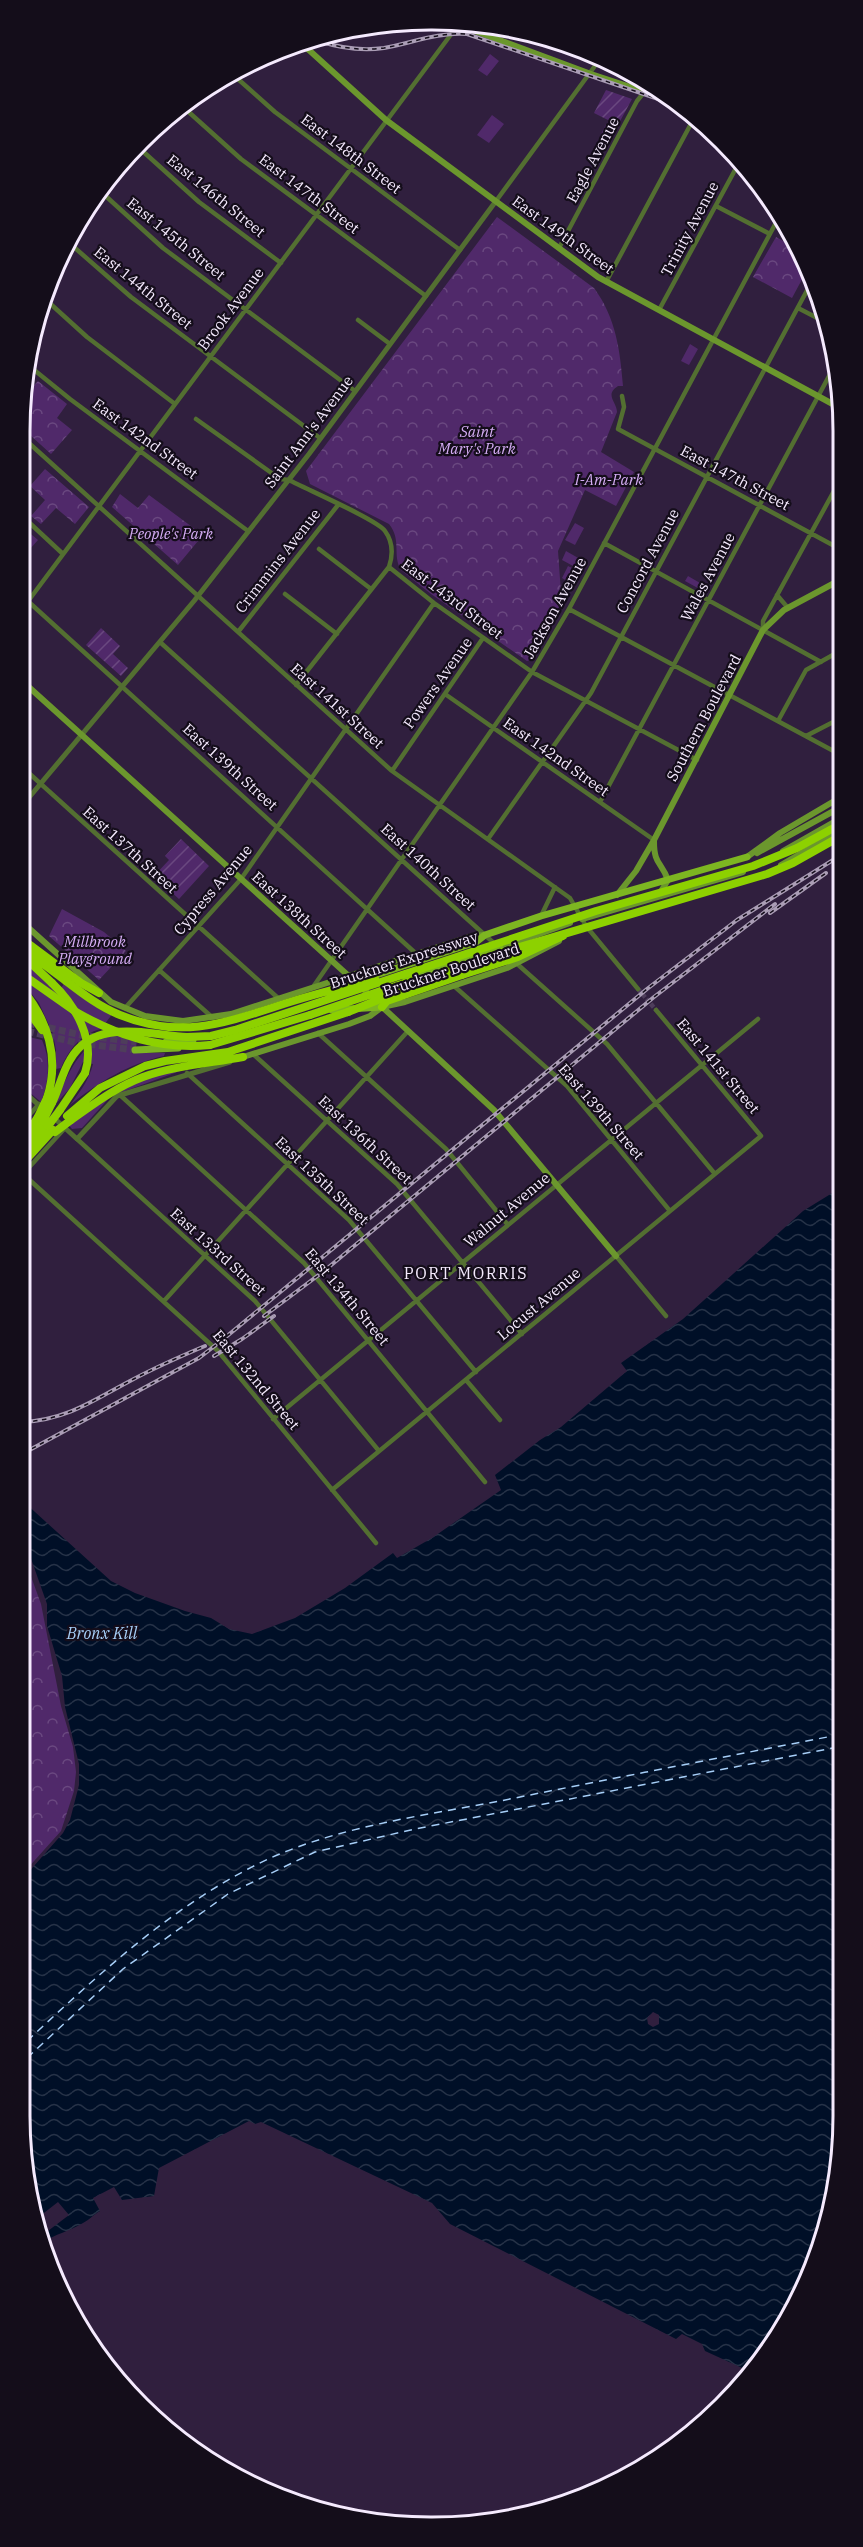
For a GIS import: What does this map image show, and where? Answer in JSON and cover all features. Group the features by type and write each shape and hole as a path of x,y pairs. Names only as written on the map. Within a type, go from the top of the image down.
{"highway":[{"name":"Bruckner Expressway","path":"50,1101 76,1052 99,1036 124,1031 187,1037 218,1035 421,960 753,866 797,848 833,825"},
{"name":"Bruckner Expressway","path":"30,1141 47,1125 69,1118 100,1088 132,1071 165,1061 228,1052 309,1026 486,957 767,874 793,863 833,840"},
{"path":"382,1007 387,1001 525,954 582,927"},
{"path":"30,945 81,983 99,993"},
{"path":"30,954 101,1006 122,1016 154,1025 188,1028 223,1024 421,960"},
{"path":"30,980 66,1007 121,1034 167,1045 202,1046 231,1041 486,957"},
{"path":"30,963 72,1005 81,1023 87,1054 85,1073 60,1110 30,1147"},
{"path":"30,1000 38,1011 51,1049 52,1076 47,1125"},
{"path":"30,1012 39,1024 51,1049"},
{"path":"69,1118 111,1092 141,1078 166,1070 243,1057"},
{"name":"Bruckner Expressway","path":"30,1155 40,1144 47,1125"},
{"path":"30,1136 47,1125"}],"main road":[{"path":"486,33 645,92"},
{"name":"East 149th Street","path":"308,49 386,120 606,282 832,404"},
{"name":"Southern Boulevard","path":"616,895 636,871 654,840 763,630 788,608 833,584"},
{"name":"East 138th Street","path":"30,688 349,975 494,1110 616,1256"},
{"name":"Bruckner Boulevard","path":"747,857 780,832 833,802"},
{"name":"Bruckner Boulevard","path":"833,811 747,857 541,916 485,935 476,942 391,969 315,1003 220,1035 136,1046 178,1048 217,1041 314,1011 583,919 735,875 833,824"},
{"name":"Bruckner Boulevard","path":"243,1057 370,1017 382,1007 405,1002 517,964 582,927 603,919 729,883 778,866 833,835"},
{"path":"654,840 656,860 668,880 656,898"},
{"path":"729,883 747,874 754,867"},
{"path":"30,929 99,993 124,1008"},
{"name":"Bruckner Boulevard","path":"124,1008 145,1016 172,1020 213,1018 349,975 421,960"},
{"path":"314,1011 382,1007"}],"street":[{"name":"Brook Avenue","path":"30,598 453,31"},
{"name":"Saint Ann's Avenue","path":"30,797 161,643 289,480 596,66"},
{"name":"East 148th Street","path":"239,80 275,112 460,250"},
{"name":"Eagle Avenue","path":"559,248 645,92"},
{"name":"East 147th Street","path":"189,112 241,159 426,296"},
{"path":"606,282 690,125"},
{"name":"East 146th Street","path":"144,152 199,202 281,262"},
{"name":"Trinity Avenue","path":"659,310 735,170"},
{"name":"East 145th Street","path":"106,196 156,241 355,391"},
{"path":"716,206 770,234"},
{"name":"Jackson Avenue","path":"313,987 532,672 569,609 775,224"},
{"name":"East 144th Street","path":"75,248 131,297 320,438"},
{"name":"Concord Avenue","path":"488,839 585,701 657,572 807,290"},
{"path":"50,304 87,337 175,404"},
{"path":"798,308 816,317"},
{"path":"358,320 390,344"},
{"name":"East 142nd Street","path":"35,370 70,399 248,531"},
{"name":"Wales Avenue","path":"600,802 829,375"},
{"name":"East 147th Street","path":"621,396 624,407 618,429 833,545"},
{"name":"East 143rd Street","path":"196,419 280,479 289,480 381,525 387,532 392,550 389,567 434,603 532,672 697,760"},
{"name":"East 141st Street","path":"30,444 392,771 570,898 583,919 582,927 638,989"},
{"path":"763,630 763,621 833,493"},
{"name":"Crimmins Avenue","path":"238,632 338,505"},
{"path":"30,523 63,554"},
{"path":"604,543 821,662"},
{"path":"319,549 371,589"},
{"path":"296,685 389,567"},
{"path":"285,594 337,634"},
{"path":"777,595 788,608"},
{"name":"East 139th Street","path":"30,603 369,908 421,960"},
{"name":"Cypress Avenue","path":"124,1008 241,879 434,603"},
{"path":"569,609 833,751"},
{"name":"Powers Avenue","path":"392,771 483,638"},
{"name":"East 140th Street","path":"161,643 607,1044 715,1174"},
{"path":"778,721 806,670 833,655"},
{"name":"East 142nd Street","path":"445,694 654,840"},
{"path":"806,736 833,722"},
{"name":"East 137th Street","path":"30,775 278,998"},
{"path":"541,916 555,887"},
{"path":"159,970 213,1018"},
{"name":"East 139th Street","path":"454,986 567,1086 670,1211"},
{"name":"East 141st Street","path":"656,1010 761,1136"},
{"name":"Walnut Avenue","path":"273,1419 758,1019"},
{"path":"164,1301 408,1031"},
{"path":"318,1033 446,1149 508,1225"},
{"name":"East 136th Street","path":"253,1054 398,1184 522,1334"},
{"name":"Bruckner Boulevard","path":"77,1139 110,1102 120,1095 243,1057"},
{"name":"East 135th Street","path":"187,1073 355,1226 476,1372"},
{"name":"East 134th Street","path":"120,1095 310,1269 485,1482"},
{"name":"East 133rd Street","path":"30,1097 261,1307 379,1451"},
{"path":"30,1114 39,1104"},
{"path":"30,1166 65,1128"},
{"name":"Locust Avenue","path":"332,1490 761,1136"},
{"name":"East 132nd Street","path":"30,1180 218,1351 376,1543"},
{"name":"East 138th Street","path":"616,1256 666,1316"},
{"path":"466,1380 500,1420"}],"green space":[{"path":"490,54 499,61 487,76 478,70"},
{"path":"606,90 632,99 618,125 594,113"},
{"path":"492,115 504,124 489,143 477,135"},
{"path":"606,124 616,129 609,141 600,136"},
{"name":"Saint Mary's Park","path":"497,217 594,288 601,299 616,335 623,386 618,386 612,392 617,412 601,452 634,472 616,506 585,490 558,551 562,607 533,659 527,661 431,594 401,570 397,559 395,536 389,524 310,484 306,471"},
{"path":"776,237 785,242 802,279 792,298 753,277"},
{"path":"690,344 698,349 689,365 681,361"},
{"path":"38,381 67,404 57,418 72,430 51,454 30,435 32,387"},
{"path":"45,469 89,507 75,524 56,508 41,524 31,516 45,500 30,486"},
{"name":"People's Park","path":"120,494 138,508 149,495 203,535 178,565 112,507"},
{"path":"575,523 584,528 575,545 565,540"},
{"path":"30,533 38,540 30,549"},
{"path":"566,551 580,559 575,567 562,560"},
{"path":"568,566 578,571 572,584 562,578"},
{"path":"688,576 707,587 705,592 685,581"},
{"path":"101,628 120,646 113,654 128,668 121,676 86,645"},
{"path":"181,839 209,866 179,899 154,876 169,860 165,856"},
{"name":"Millbrook Playground","path":"62,909 104,932 126,951 99,980 49,936"},
{"path":"30,967 58,992 69,977 113,1013 101,1029 81,1039 67,1055 61,1068 56,1069 53,1034 39,1003 30,992"},
{"path":"137,1034 136,1053 165,1053 164,1056 151,1059 114,1075 70,1105 87,1081 93,1064 83,1062 70,1088 53,1107 67,1077 86,1049 105,1037"},
{"path":"30,1037 42,1040 47,1055 46,1087 41,1102 30,1093"},
{"path":"183,1070 111,1096 82,1128 72,1129 68,1124 109,1095 151,1075"},
{"path":"30,1574 41,1604 61,1706 73,1747 76,1772 74,1791 61,1831 30,1866"}],"water":[{"name":"Bronx Kill","path":"833,1193 832,2142 825,2194 812,2245 792,2293 765,2339 743,2368 705,2351 702,2344 682,2334 676,2339 450,2224 432,2203 261,2122 255,2124 249,2121 159,2168 154,2196 122,2200 114,2187 93,2198 100,2211 78,2226 49,2239 47,2231 69,2215 58,2202 43,2214 33,2168 30,2116 30,1870 63,1833 70,1820 79,1785 79,1764 65,1707 62,1676 47,1626 47,1604 30,1556 30,1507 111,1581 135,1593 211,1618 229,1629 252,1634 295,1618 345,1588 393,1553 397,1558 432,1538 501,1490 495,1475 540,1440 561,1427 627,1371 621,1363 683,1319 803,1211","holes":["653,2012 659,2015 659,2024 653,2027 648,2024 647,2018"]}],"ferry route":[{"path":"30,2038 105,1970 187,1906 248,1869 308,1843 404,1819 833,1736"},
{"path":"30,2055 123,1969 228,1894 315,1852 415,1829 833,1748"}],"tunnel":[{"path":"638,989 656,1010"},
{"path":"30,1023 81,1035 136,1042"},
{"path":"30,1032 78,1043 135,1050"}],"railway":[{"path":"330,44 351,48 376,49 435,36 467,34 655,98"},
{"path":"30,1450 199,1358 647,989 737,920 833,860"},
{"path":"770,913 826,873"},
{"path":"264,1316 324,1271 654,997 775,904"},
{"path":"214,1356 274,1316"},
{"path":"30,1421 54,1417 79,1408 176,1358 205,1346"}],"district":[{"name":"PORT MORRIS","path":"466,1273"}],"park label":[{"name":"I-Am-Park","path":"609,480"}]}
